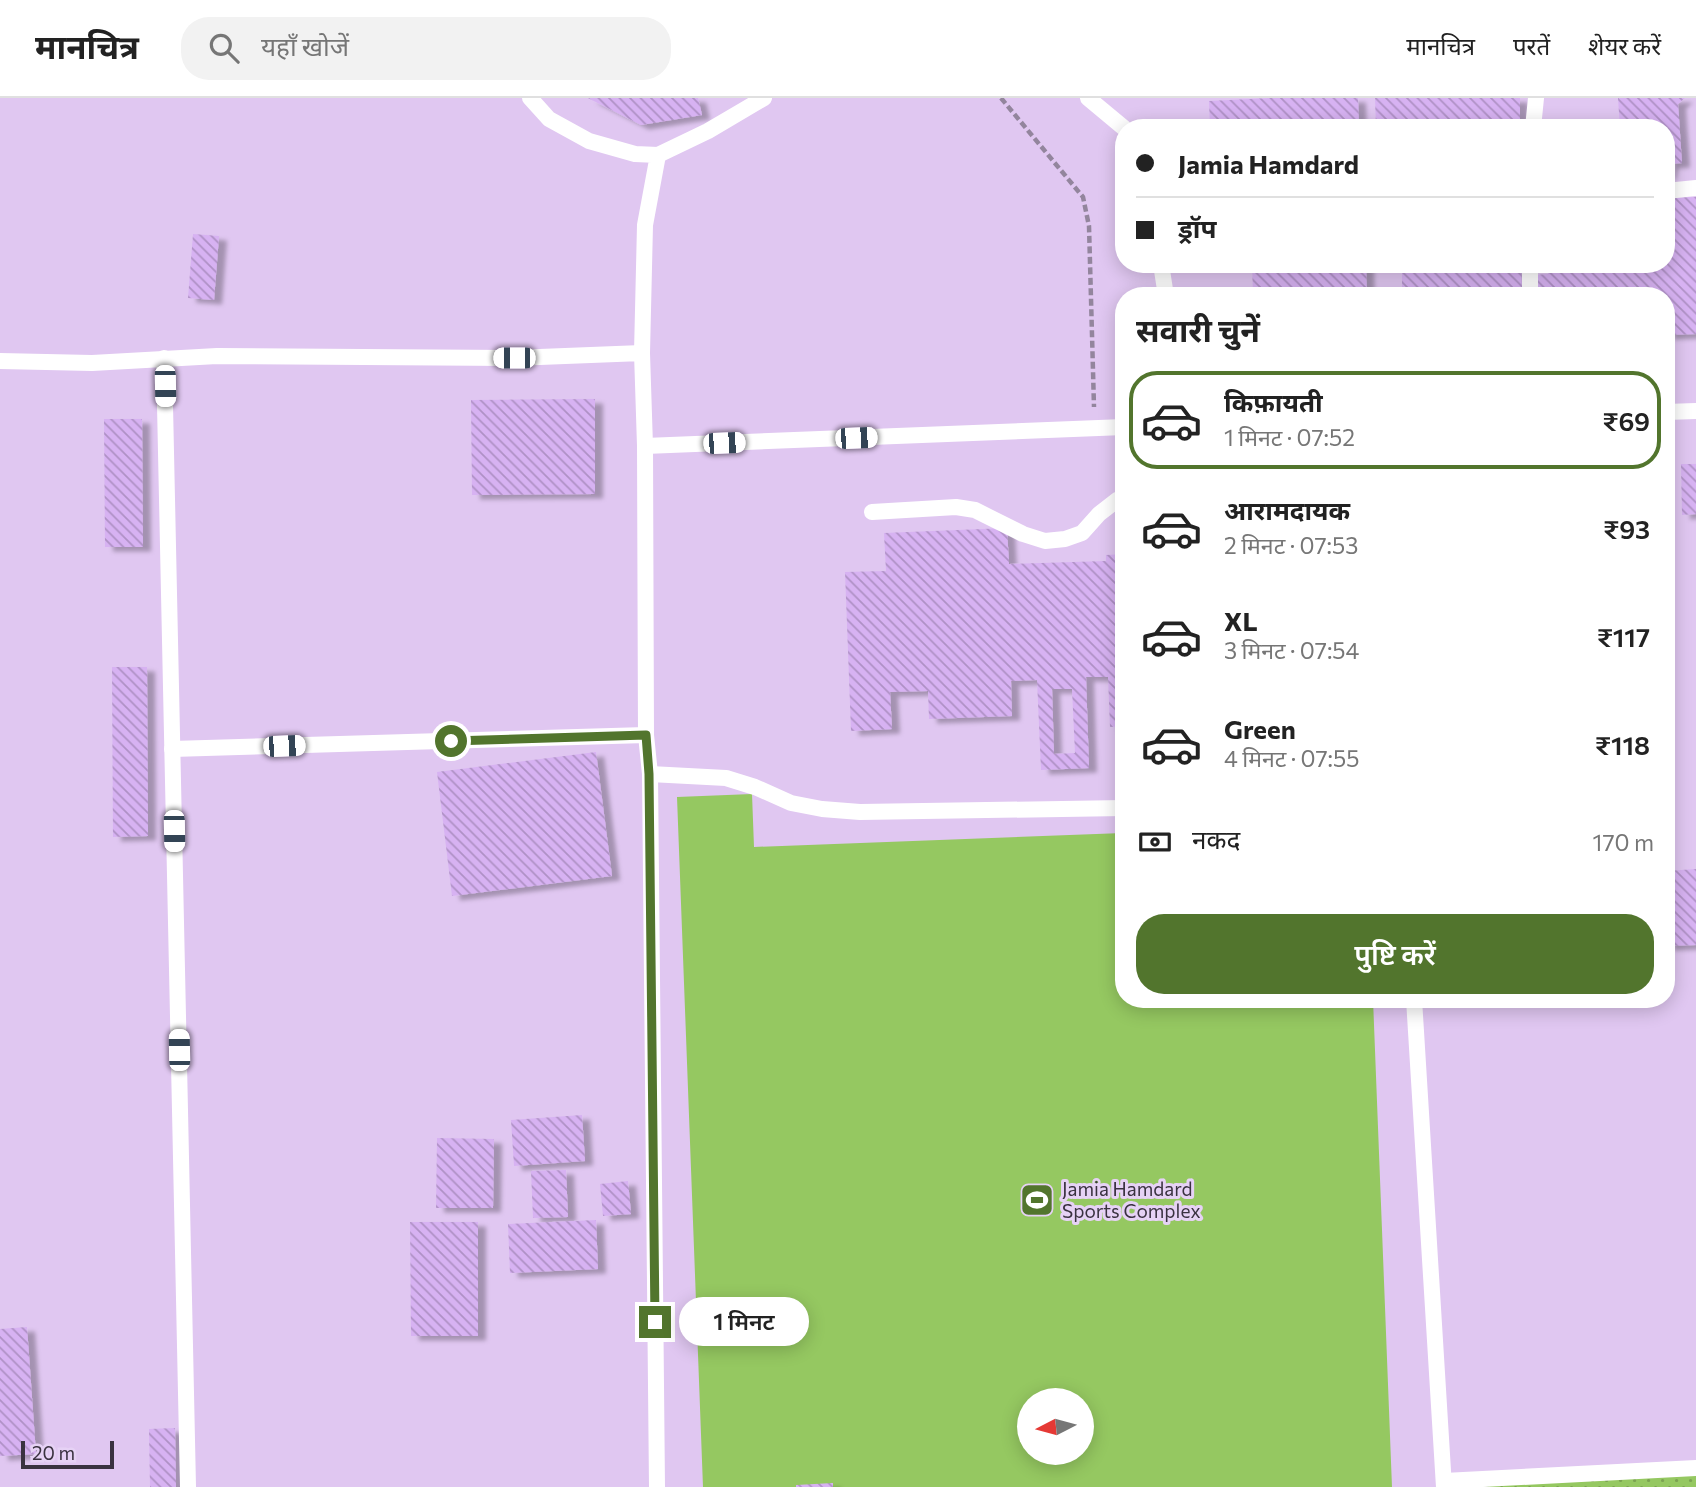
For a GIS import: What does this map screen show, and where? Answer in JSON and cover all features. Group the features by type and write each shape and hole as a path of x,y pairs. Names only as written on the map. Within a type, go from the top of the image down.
{"lane":[{"path":"530,98 548,119 589,141 635,154 658,155 708,131 764,98"},
{"path":"1088,98 1115,120"},
{"path":"1534,119 1536,98"},
{"path":"657,1487 642,353 645,225 658,155"},
{"path":"1675,190 1696,188"},
{"path":"0,361 92,363 217,356 514,358 642,353"},
{"path":"164,358 188,1487"},
{"path":"1675,412 1696,411"},
{"path":"645,446 1115,428"},
{"path":"872,512 956,507 975,510 1023,534 1045,541 1065,539 1082,533 1115,502"},
{"path":"173,749 646,735"},
{"path":"649,774 726,778 791,803 860,812 1115,808"},
{"path":"1416,1008 1444,1484 1696,1468"}],"path":[{"path":"1000,98 1083,197 1089,226 1094,429"}],"shaded area":[{"path":"0,98 1696,98 1696,1487 0,1487"}],"green space":[{"name":"Jamia Hamdard Sports Complex","path":"752,794 754,847 1115,833 1115,1008 1373,1008 1392,1487 703,1487 677,797"},
{"path":"1696,1467 1696,1487 1479,1487"}],"building":[{"path":"588,98 698,98 702,115 641,125"},
{"path":"1358,98 1359,119 1210,119 1209,101"},
{"path":"1375,98 1520,98 1520,119 1376,119"},
{"path":"1618,98 1685,98 1678,104 1682,163 1675,164 1675,119 1619,119"},
{"path":"1696,197 1696,334 1675,335 1675,287 1536,287 1535,275 1548,273 1675,273 1675,198"},
{"path":"193,234 219,236 214,300 188,298"},
{"path":"1252,273 1366,273 1367,287 1253,287"},
{"path":"1402,273 1521,273 1522,287 1402,287"},
{"path":"595,399 595,494 472,495 471,400"},
{"path":"104,419 142,419 143,547 105,547"},
{"path":"1681,464 1696,464 1696,514 1682,515"},
{"path":"1007,528 1009,564 1106,561 1106,555 1115,554 1115,727 1110,727 1108,677 1086,677 1089,768 1041,770 1037,680 1011,681 1012,716 929,719 928,691 890,692 892,729 851,731 845,572 886,571 884,533","holes":["1052,689 1072,689 1075,753 1054,754"]},
{"path":"112,667 147,667 148,836 113,837"},
{"path":"596,752 612,876 452,896 437,772"},
{"path":"1696,869 1696,945 1675,946 1675,870"},
{"path":"582,1115 585,1161 514,1166 511,1120"},
{"path":"437,1138 494,1139 493,1208 436,1208"},
{"path":"566,1170 568,1217 533,1218 531,1171"},
{"path":"628,1181 631,1214 603,1216 600,1184"},
{"path":"596,1220 598,1269 510,1273 508,1224"},
{"path":"410,1222 478,1222 478,1336 411,1336"},
{"path":"27,1327 36,1454 0,1456 0,1329"},
{"path":"175,1428 176,1487 150,1487 149,1429"},
{"path":"833,1483 833,1487 796,1487 796,1485"}],"place":[{"name":"Jamia Hamdard Sports Complex","path":"1037,1200"}],"route":[{"path":"451,741 646,735 649,774 655,1322"}]}
